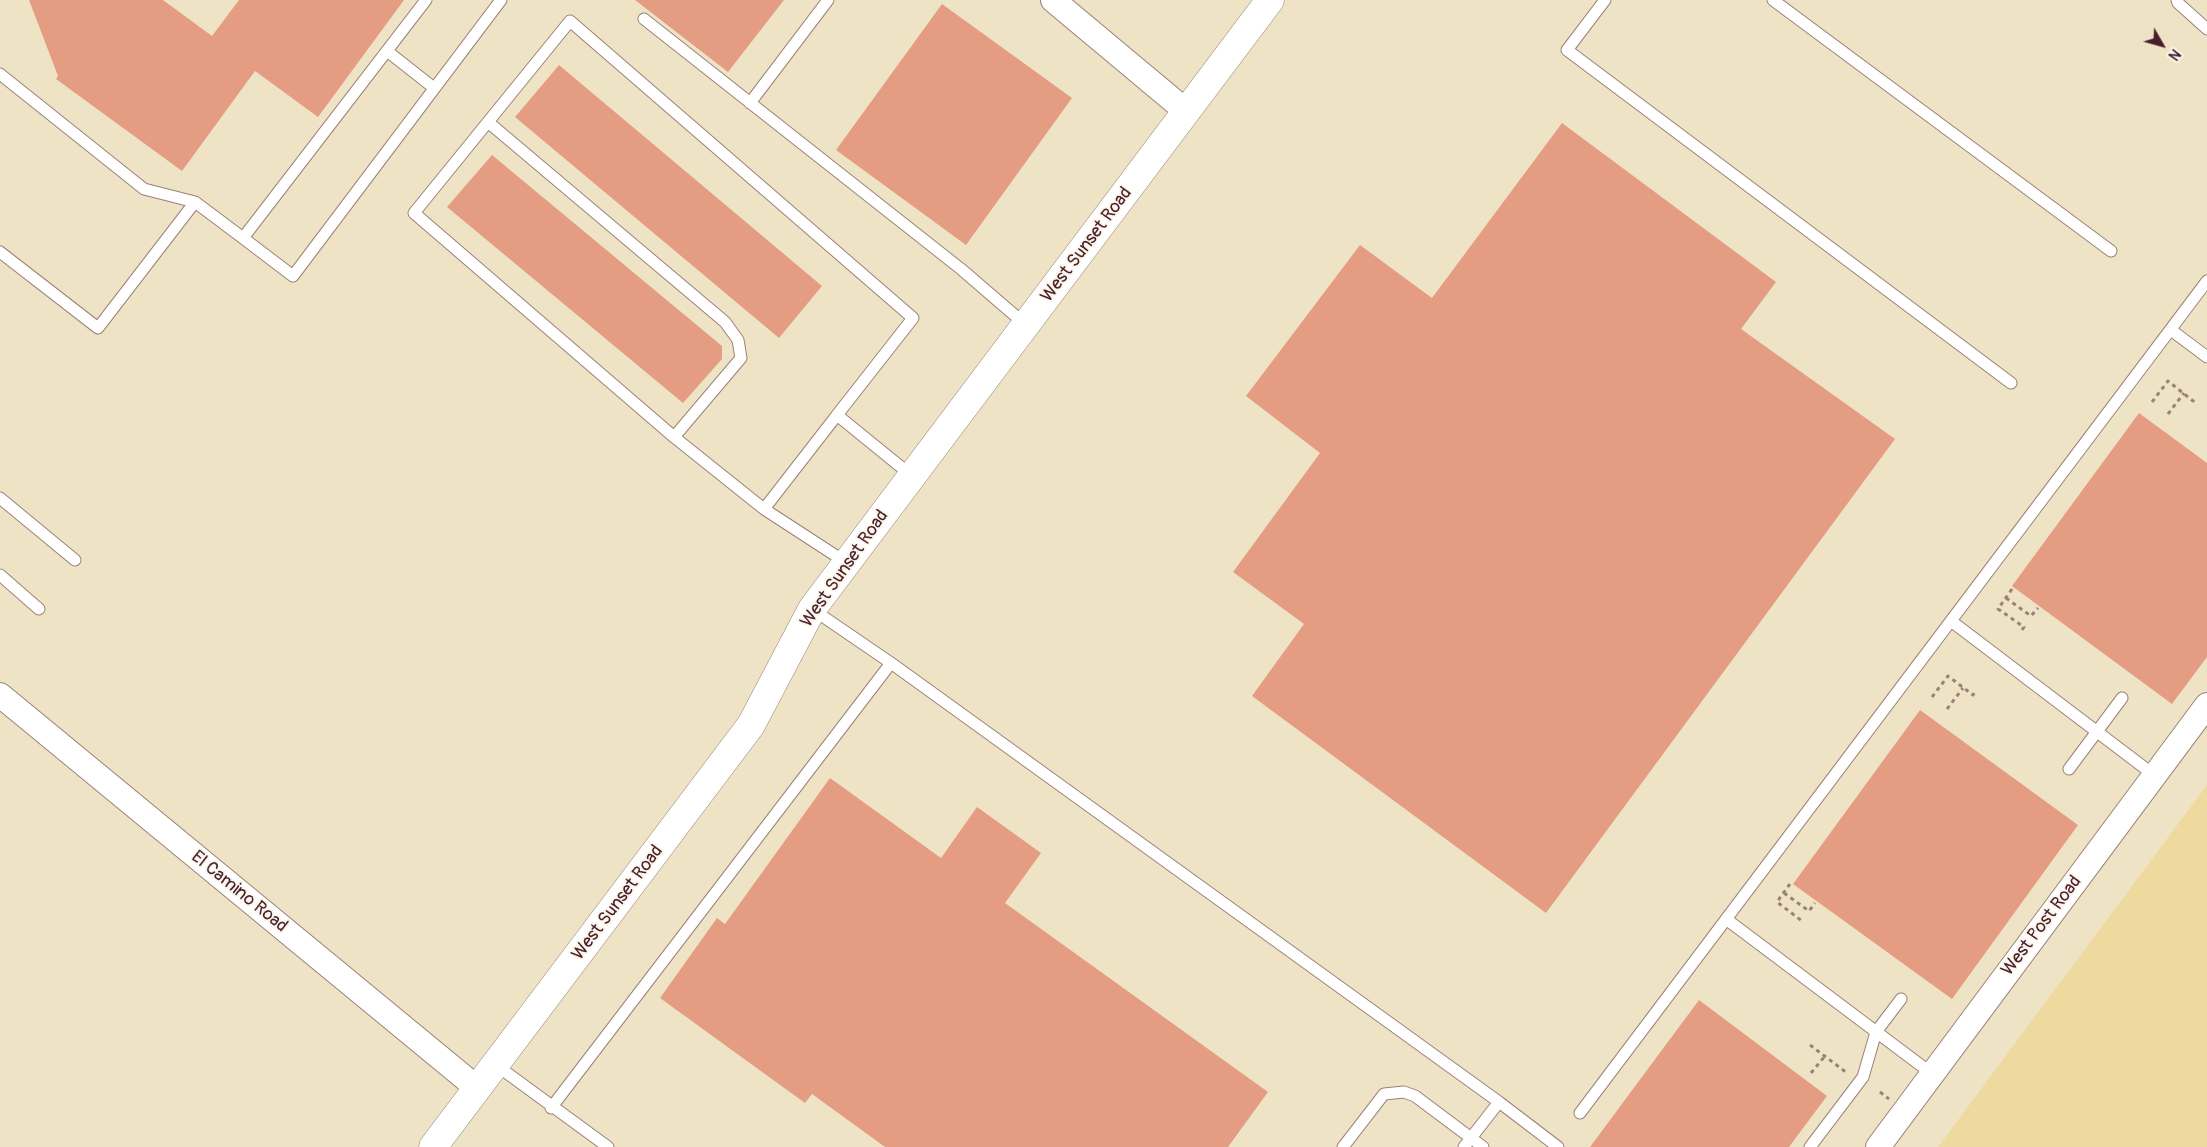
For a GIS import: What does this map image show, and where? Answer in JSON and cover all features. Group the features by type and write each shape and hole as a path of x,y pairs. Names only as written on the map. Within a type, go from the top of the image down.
{"main road":[{"name":"West Sunset Road","path":"434,1147 751,725 812,609 1270,0"}],"street":[{"path":"1053,0 1187,112"},
{"name":"El Camino Road","path":"0,695 477,1088"},
{"name":"West Post Road","path":"1878,1147 1931,1073 2207,705"}],"lane":[{"path":"243,238 426,0"},
{"path":"0,74 144,188 195,202 293,276 501,0"},
{"path":"750,103 828,0"},
{"path":"1605,0 1568,50 2011,384"},
{"path":"1773,0 2111,252"},
{"path":"2178,0 2178,3 2207,29"},
{"path":"644,19 961,269 1026,325"},
{"path":"764,509 913,318 570,21 414,213 674,437 764,509 847,563"},
{"path":"387,51 434,88"},
{"path":"488,122 725,322 738,340 741,358 674,437"},
{"path":"0,252 98,328 195,202"},
{"path":"1580,1113 2207,282"},
{"path":"2172,330 2207,357"},
{"path":"837,415 912,476"},
{"path":"0,498 75,560"},
{"path":"0,575 39,609"},
{"path":"812,609 891,663 1499,1102 1558,1147"},
{"path":"1952,621 2154,775"},
{"path":"551,1108 891,663"},
{"path":"2069,769 2122,698"},
{"path":"1726,920 1931,1073"},
{"path":"1810,1147 1863,1077 1876,1032 1901,998"},
{"path":"496,1065 551,1108 608,1147"},
{"path":"1343,1147 1384,1094 1404,1092 1415,1096 1467,1142 1483,1147"},
{"path":"1467,1142 1499,1102"}],"path":[{"path":"2152,402 2168,381 2193,400 2195,398"},
{"path":"2168,414 2184,393"},
{"path":"2012,589 1998,609 2024,628 2022,630"},
{"path":"2006,598 2031,616 2038,608"},
{"path":"1932,697 1948,676 1973,695 1975,692"},
{"path":"1947,709 1963,688"},
{"path":"1790,884 1777,902 1802,921 1800,923"},
{"path":"1784,892 1809,911 1815,902"},
{"path":"1810,1045 1846,1072"},
{"path":"1811,1073 1825,1056"},
{"path":"1880,1092 1889,1099"}],"sand":[{"path":"2207,785 2207,1147 1938,1147"}],"building":[{"path":"29,0 163,0 212,36 239,0 404,0 318,117 255,71 182,171 56,79 58,76"},
{"path":"635,0 784,0 728,72"},
{"path":"942,4 1072,98 966,245 836,150"},
{"path":"559,65 822,286 779,338 515,117"},
{"path":"1562,123 1776,282 1741,329 1895,439 1546,913 1252,696 1304,624 1233,572 1320,453 1246,396 1360,245 1432,298"},
{"path":"492,155 722,346 722,359 683,403 447,207"},
{"path":"2139,413 2207,463 2207,657 2172,704 2012,586"},
{"path":"1920,710 2078,825 1952,999 1793,884"},
{"path":"830,778 941,858 977,807 1041,853 1005,903 1268,1092 1228,1147 885,1147 812,1094 805,1103 660,998 717,918 725,924"},
{"path":"1699,1000 1827,1096 1789,1147 1590,1147"}]}
